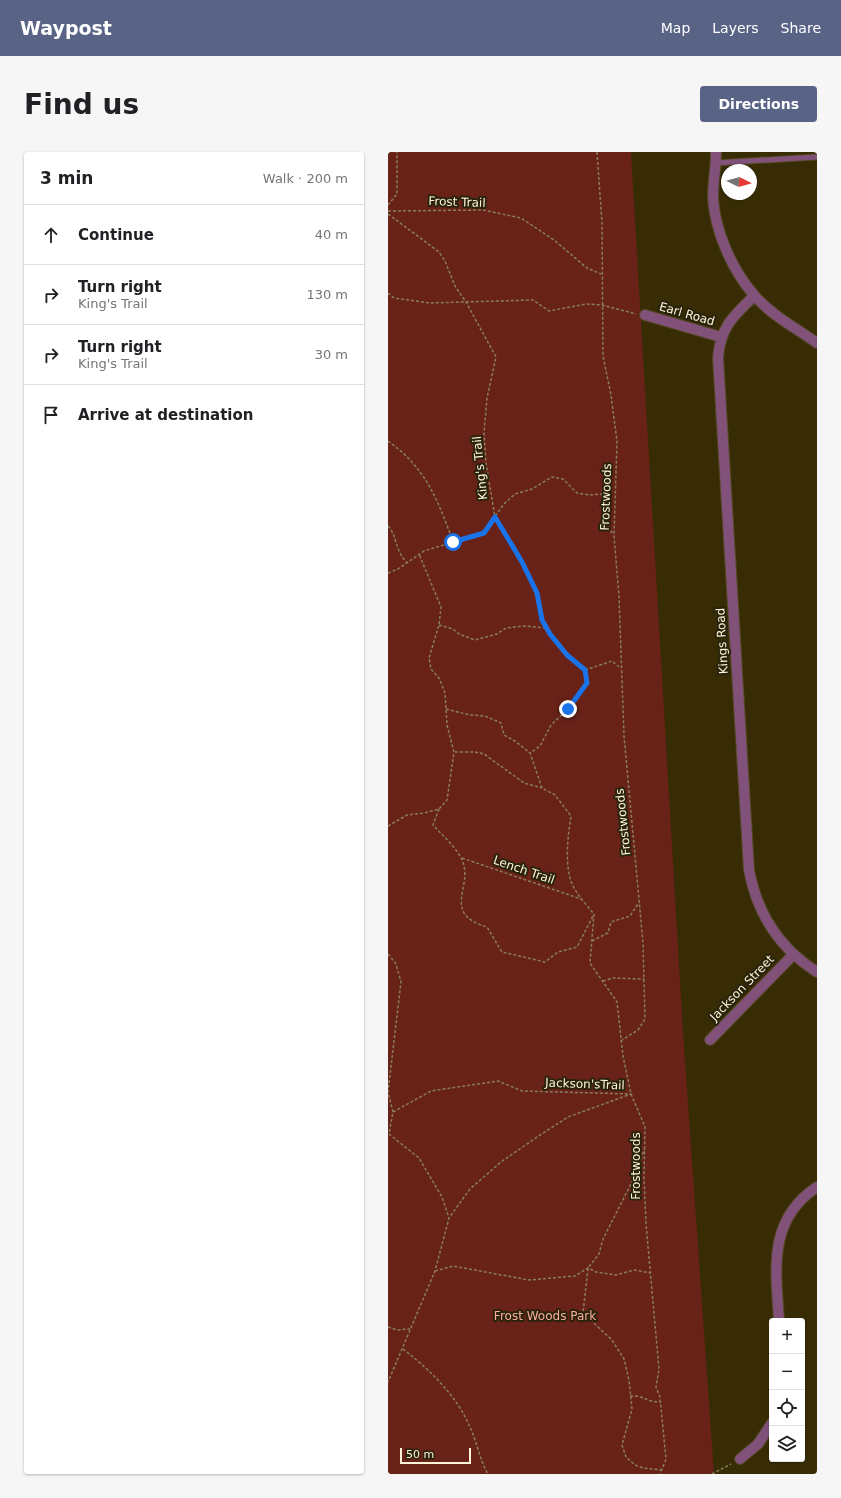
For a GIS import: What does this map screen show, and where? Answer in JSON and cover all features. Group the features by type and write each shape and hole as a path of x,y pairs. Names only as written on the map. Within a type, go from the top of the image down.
{"street":[{"path":"716,152 713,199 721,235 736,269 754,296 800,332 817,343"},
{"name":"Kings Road","path":"754,296 733,317 721,337 718,358 749,870 761,911 776,936 793,955 817,972"},
{"name":"Earl Road","path":"645,315 721,337"},
{"name":"Jackson Street","path":"710,1040 793,955"},
{"path":"779,1318 776,1257 780,1237 793,1210 817,1187"},
{"path":"740,1459 758,1444 770,1426"}],"lane":[{"path":"715,163 814,155"}],"path":[{"path":"388,205 397,194 397,152"},
{"name":"Frostwoods","path":"597,152 602,223 603,356 611,395 617,441 614,536 619,596 620,668 630,809 640,901 644,979 645,1019 638,1030 622,1040 623,1056 631,1094 645,1127 646,1144 644,1177 659,1369 656,1387 660,1402 666,1459 660,1474"},
{"name":"Frost Trail","path":"388,211 483,210 521,218 554,240 587,268 602,275"},
{"name":"King's Trail","path":"388,214 439,252 445,261 455,286 466,302 496,357 488,398 484,433 486,463 495,517 522,562 537,593 542,620 546,628 567,655 585,670"},
{"path":"388,293 394,298 430,303 533,300 549,312 586,304 602,304 645,315"},
{"path":"388,441 412,460 428,484 442,513 453,542"},
{"path":"388,572 398,569 419,554 484,533 504,504 515,494 532,489 552,477 563,479 577,493 590,495 602,494 607,525 614,536"},
{"path":"388,526 393,531 399,554 407,563"},
{"path":"419,554 441,607 439,625 429,658 431,669 438,678 445,693 447,725 454,752 447,800 439,809 433,825 461,858 466,873 460,902 467,918 473,923 487,927 502,952 545,962 558,952 577,947 594,914"},
{"path":"439,625 453,628 459,634 475,640 497,634 506,628 524,626 546,628"},
{"path":"530,753 540,746 550,725 568,709 587,683 585,670 612,661 620,668"},
{"path":"446,709 470,715 486,716 501,724 504,735 515,741 530,753 542,788"},
{"path":"454,752 475,752 484,754 524,783 542,788 555,795 571,816 567,843 570,879 581,899 594,914 590,963 617,1002 622,1040"},
{"path":"388,825 407,815 439,809"},
{"name":"Lench Trail","path":"461,858 581,899"},
{"path":"592,941 608,933 611,922 630,916 640,901"},
{"path":"388,954 396,964 401,982 388,1092 393,1112 389,1134 419,1158 442,1197 449,1218 435,1271 388,1382"},
{"path":"603,981 613,978 644,979"},
{"name":"Jackson'sTrail","path":"393,1112 430,1091 498,1082 522,1091 631,1094"},
{"name":"Jackson'sTrail","path":"449,1218 470,1189 501,1162 540,1135 568,1117 631,1094"},
{"path":"435,1271 453,1266 529,1280 575,1276 588,1268 599,1254 603,1239 637,1172 646,1144"},
{"path":"588,1268 596,1272 616,1276 634,1270 651,1273"},
{"path":"588,1268 583,1313 612,1340 624,1358 629,1380 629,1396 632,1409 622,1445 626,1457 635,1465 643,1468 662,1470"},
{"path":"388,1328 397,1330 411,1329"},
{"path":"402,1349 424,1366 455,1402 469,1425 488,1474"},
{"path":"629,1396 640,1396 650,1402 660,1402"},
{"path":"712,1474 740,1459"}],"green space":[{"name":"Frost Woods Park","path":"388,152 631,152 683,1032 714,1474 388,1474"}],"route":[{"path":"453,542 484,533 495,517 500,528 522,562 537,593 542,620 550,634 567,655 585,670 587,683 568,709"}]}
